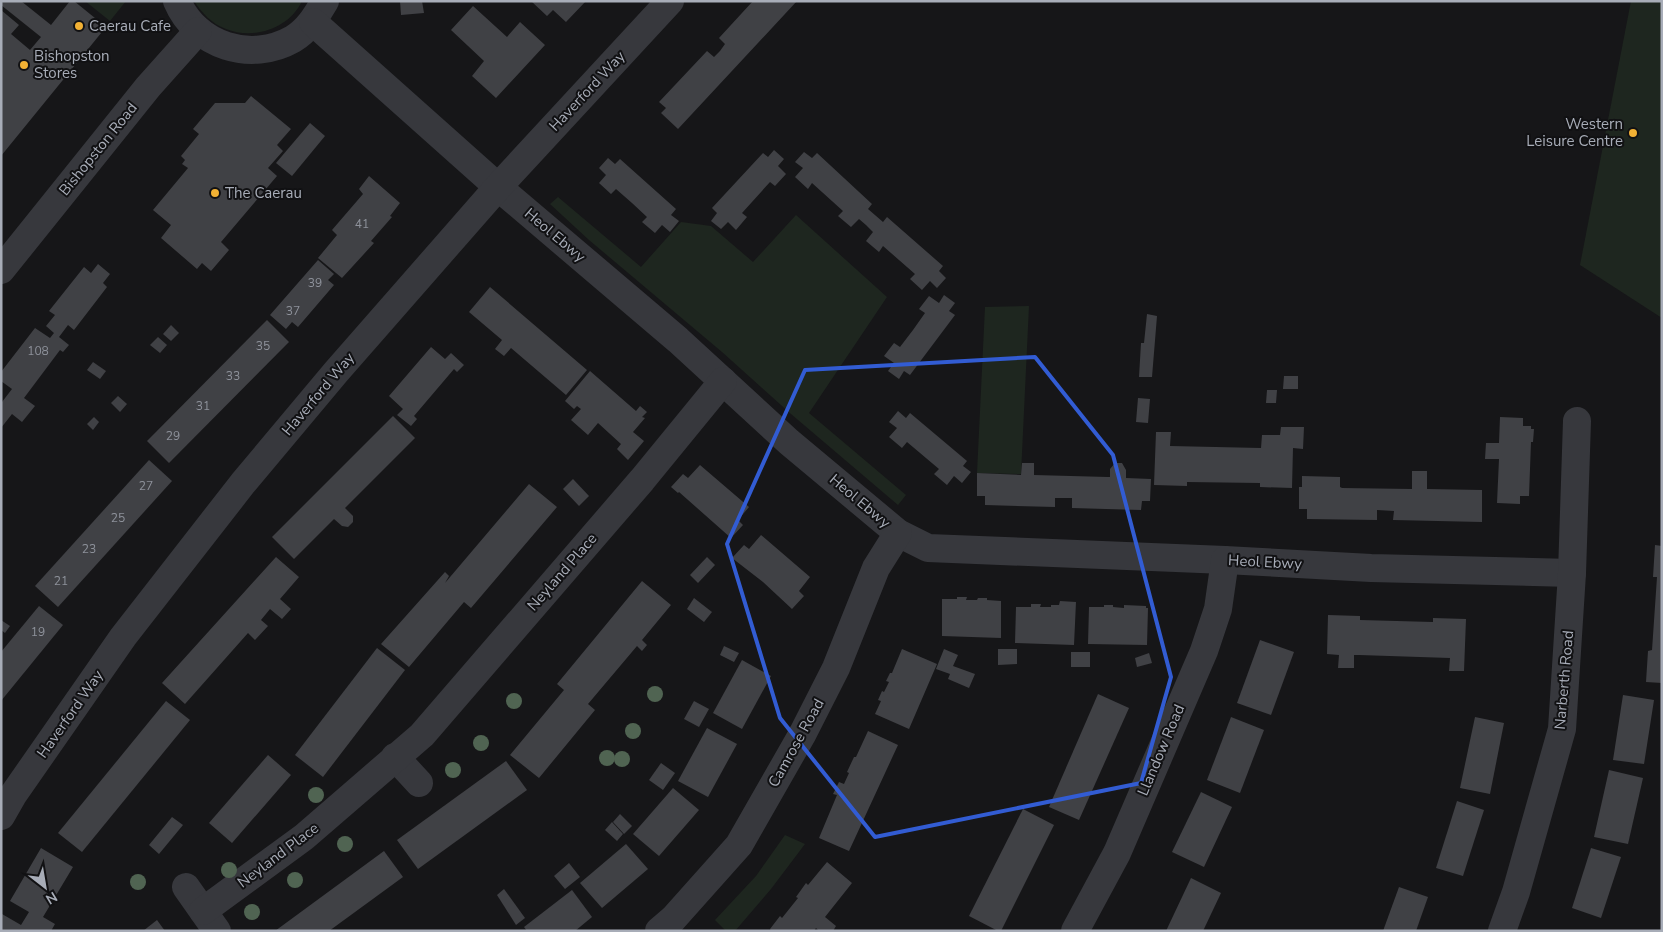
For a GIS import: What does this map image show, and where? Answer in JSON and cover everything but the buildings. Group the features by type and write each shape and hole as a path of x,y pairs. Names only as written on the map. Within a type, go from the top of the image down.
{"street":[{"path":"177,1 182,12 198,32 220,45 245,51 270,49 294,38 319,12"},
{"name":"Haverford Way","path":"1,816 123,637 243,483 336,372 498,187 670,1"},
{"name":"Heol Ebwy","path":"319,12 498,187 678,340 789,442 898,533 928,548 1371,568 1572,573"},
{"name":"Bishopston Road","path":"1,270 148,87 198,32"},
{"name":"Neyland Place","path":"186,886 210,921 422,734 642,480 723,381"},
{"name":"Narberth Road","path":"1502,931 1516,892 1562,729 1572,573 1577,421"},
{"name":"Camrose Road","path":"659,931 673,919 739,845 803,733 836,668 876,568 898,533"},
{"name":"Llandow Road","path":"1074,931 1117,853 1204,651 1218,609 1225,560"},
{"path":"396,758 419,783"}],"highlighted area":[{"path":"1035,357 1113,455 1171,677 1141,783 875,837 780,718 727,544 805,370"}],"shaded area":[{"path":"85,1 126,1 110,21"},
{"path":"194,1 302,1 296,11 279,25 269,30 247,33 236,32 216,24 204,14"},
{"name":"Western Leisure Centre","path":"1631,1 1662,1 1662,318 1580,265"},
{"path":"558,197 641,267 681,222 711,226 753,262 796,215 887,297 809,413 906,495 898,505 791,414 722,352 589,240 550,204"},
{"path":"1029,306 1021,474 977,473 985,307"},
{"path":"785,835 805,844 771,889 735,931 726,931 715,920 756,876"}],"place":[{"name":"Caerau Cafe","path":"79,26"},
{"name":"Bishopston Stores","path":"24,65"},
{"name":"Western Leisure Centre","path":"1633,133"},
{"name":"The Caerau","path":"215,193"}]}
